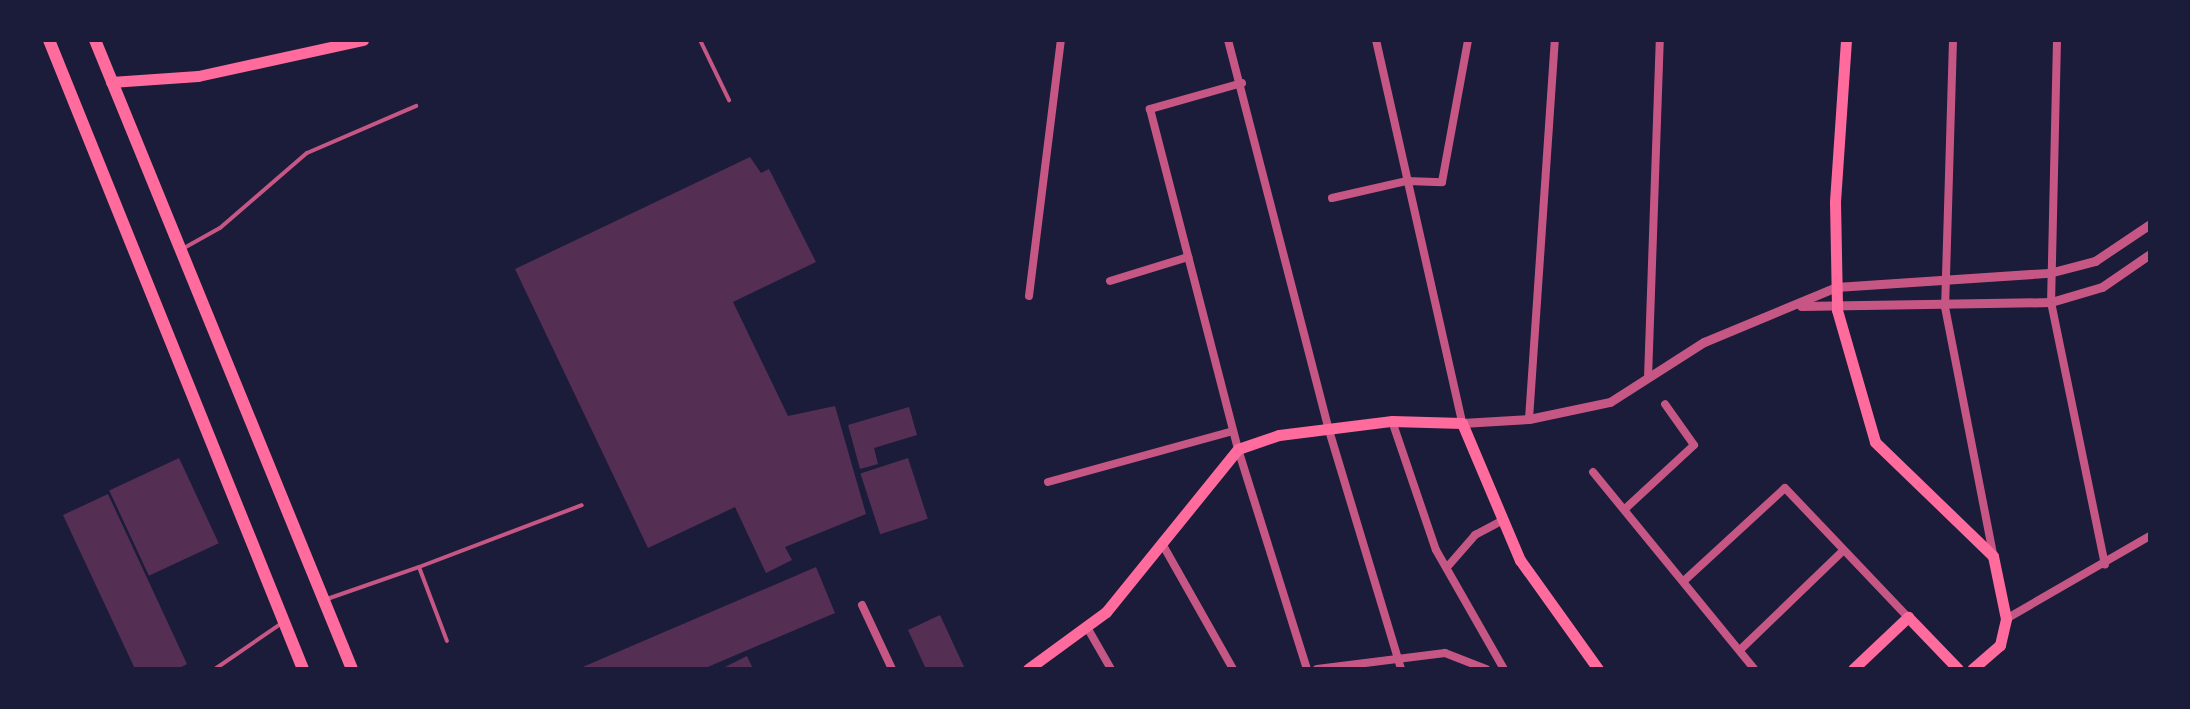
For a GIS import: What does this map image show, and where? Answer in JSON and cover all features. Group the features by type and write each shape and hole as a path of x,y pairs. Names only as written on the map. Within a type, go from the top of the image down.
{"main road":[{"path":"49,40 303,669"},
{"path":"95,40 184,248 352,669"},
{"path":"111,82 198,76 363,40"},
{"path":"1846,40 1837,310 1875,442 1993,556 2006,619 2000,645 1972,669"},
{"path":"1028,669 1088,629 1164,547 1238,449 1328,427 1392,421 1462,423 1520,560 1598,669"},
{"path":"1853,669 1908,617 1958,669"}],"street":[{"path":"1029,296 1061,40"},
{"path":"1228,40 1242,83 1328,427 1401,669"},
{"path":"1376,40 1462,423 1529,419 1610,402 1704,342 1801,306 1836,287 2049,273 2095,261 2150,224"},
{"path":"1332,198 1407,181 1442,182 1468,40"},
{"path":"1529,419 1555,40"},
{"path":"1648,378 1660,40"},
{"path":"1953,40 1945,307 1993,556"},
{"path":"2057,40 2049,273 2051,302 2105,564"},
{"path":"1242,83 1150,109 1238,449 1307,669"},
{"path":"1801,306 1837,310 2051,302 2102,287 2150,254"},
{"path":"1110,281 1188,257"},
{"path":"1625,509 1694,445 1665,404"},
{"path":"1392,421 1436,550 1449,565 1504,669"},
{"path":"1048,482 1233,431"},
{"path":"1593,472 1686,579 1754,669"},
{"path":"1686,579 1785,488 1908,617"},
{"path":"1449,565 1475,535 1503,520"},
{"path":"2006,619 2150,536"},
{"path":"1164,547 1233,669"},
{"path":"1741,649 1843,551"},
{"path":"862,605 892,669"},
{"path":"1088,629 1111,669"},
{"path":"1317,669 1397,655 1445,653 1486,669"}],"lane":[{"path":"700,40 729,100"},
{"path":"184,248 220,228 307,153 416,106"},
{"path":"325,600 582,505"},
{"path":"419,567 447,641"},
{"path":"215,669 284,622"}],"building":[{"path":"750,157 761,173 769,169 816,262 733,302 788,416 835,406 866,514 785,547 792,560 766,573 735,507 648,548 515,269"},
{"path":"909,407 917,435 874,448 878,464 860,469 848,425"},
{"path":"179,458 219,543 149,576 109,491"},
{"path":"908,458 928,519 880,534 860,473"},
{"path":"108,494 187,664 177,669 135,669 63,515"},
{"path":"816,567 835,613 703,669 578,669"},
{"path":"940,615 965,669 926,669 908,630"},
{"path":"747,656 753,669 721,669"}]}
